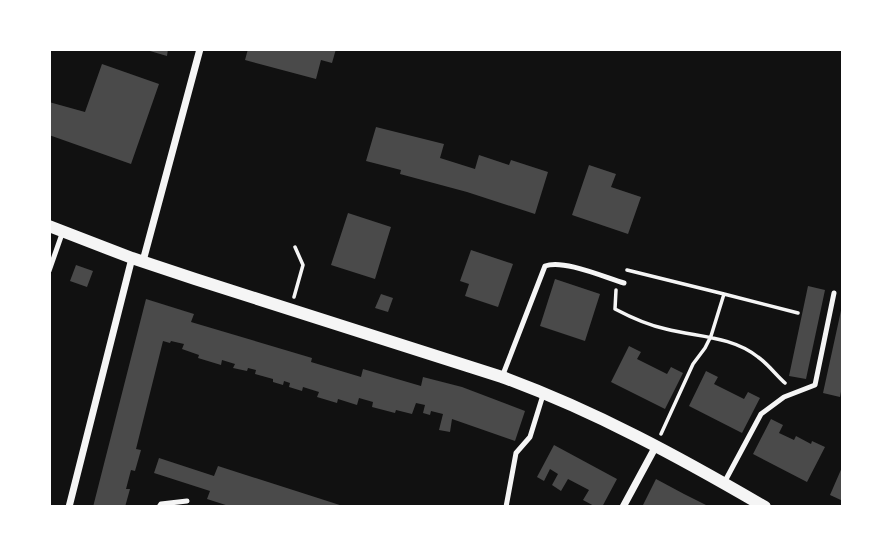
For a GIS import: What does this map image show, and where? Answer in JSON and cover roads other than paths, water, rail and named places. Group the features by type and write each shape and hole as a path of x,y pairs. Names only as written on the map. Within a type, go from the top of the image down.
{"street":[{"path":"69,507 137,260 200,49"},
{"path":"49,226 137,260 544,392 656,446 765,507"},
{"path":"623,507 656,446"}],"lane":[{"path":"49,271 63,231"},
{"path":"502,377 545,266 553,263 564,265 621,282"},
{"path":"724,483 761,414 775,402 815,385 834,293"},
{"path":"506,507 516,453 530,437 544,392"},
{"path":"159,507 161,504 187,501"}]}
